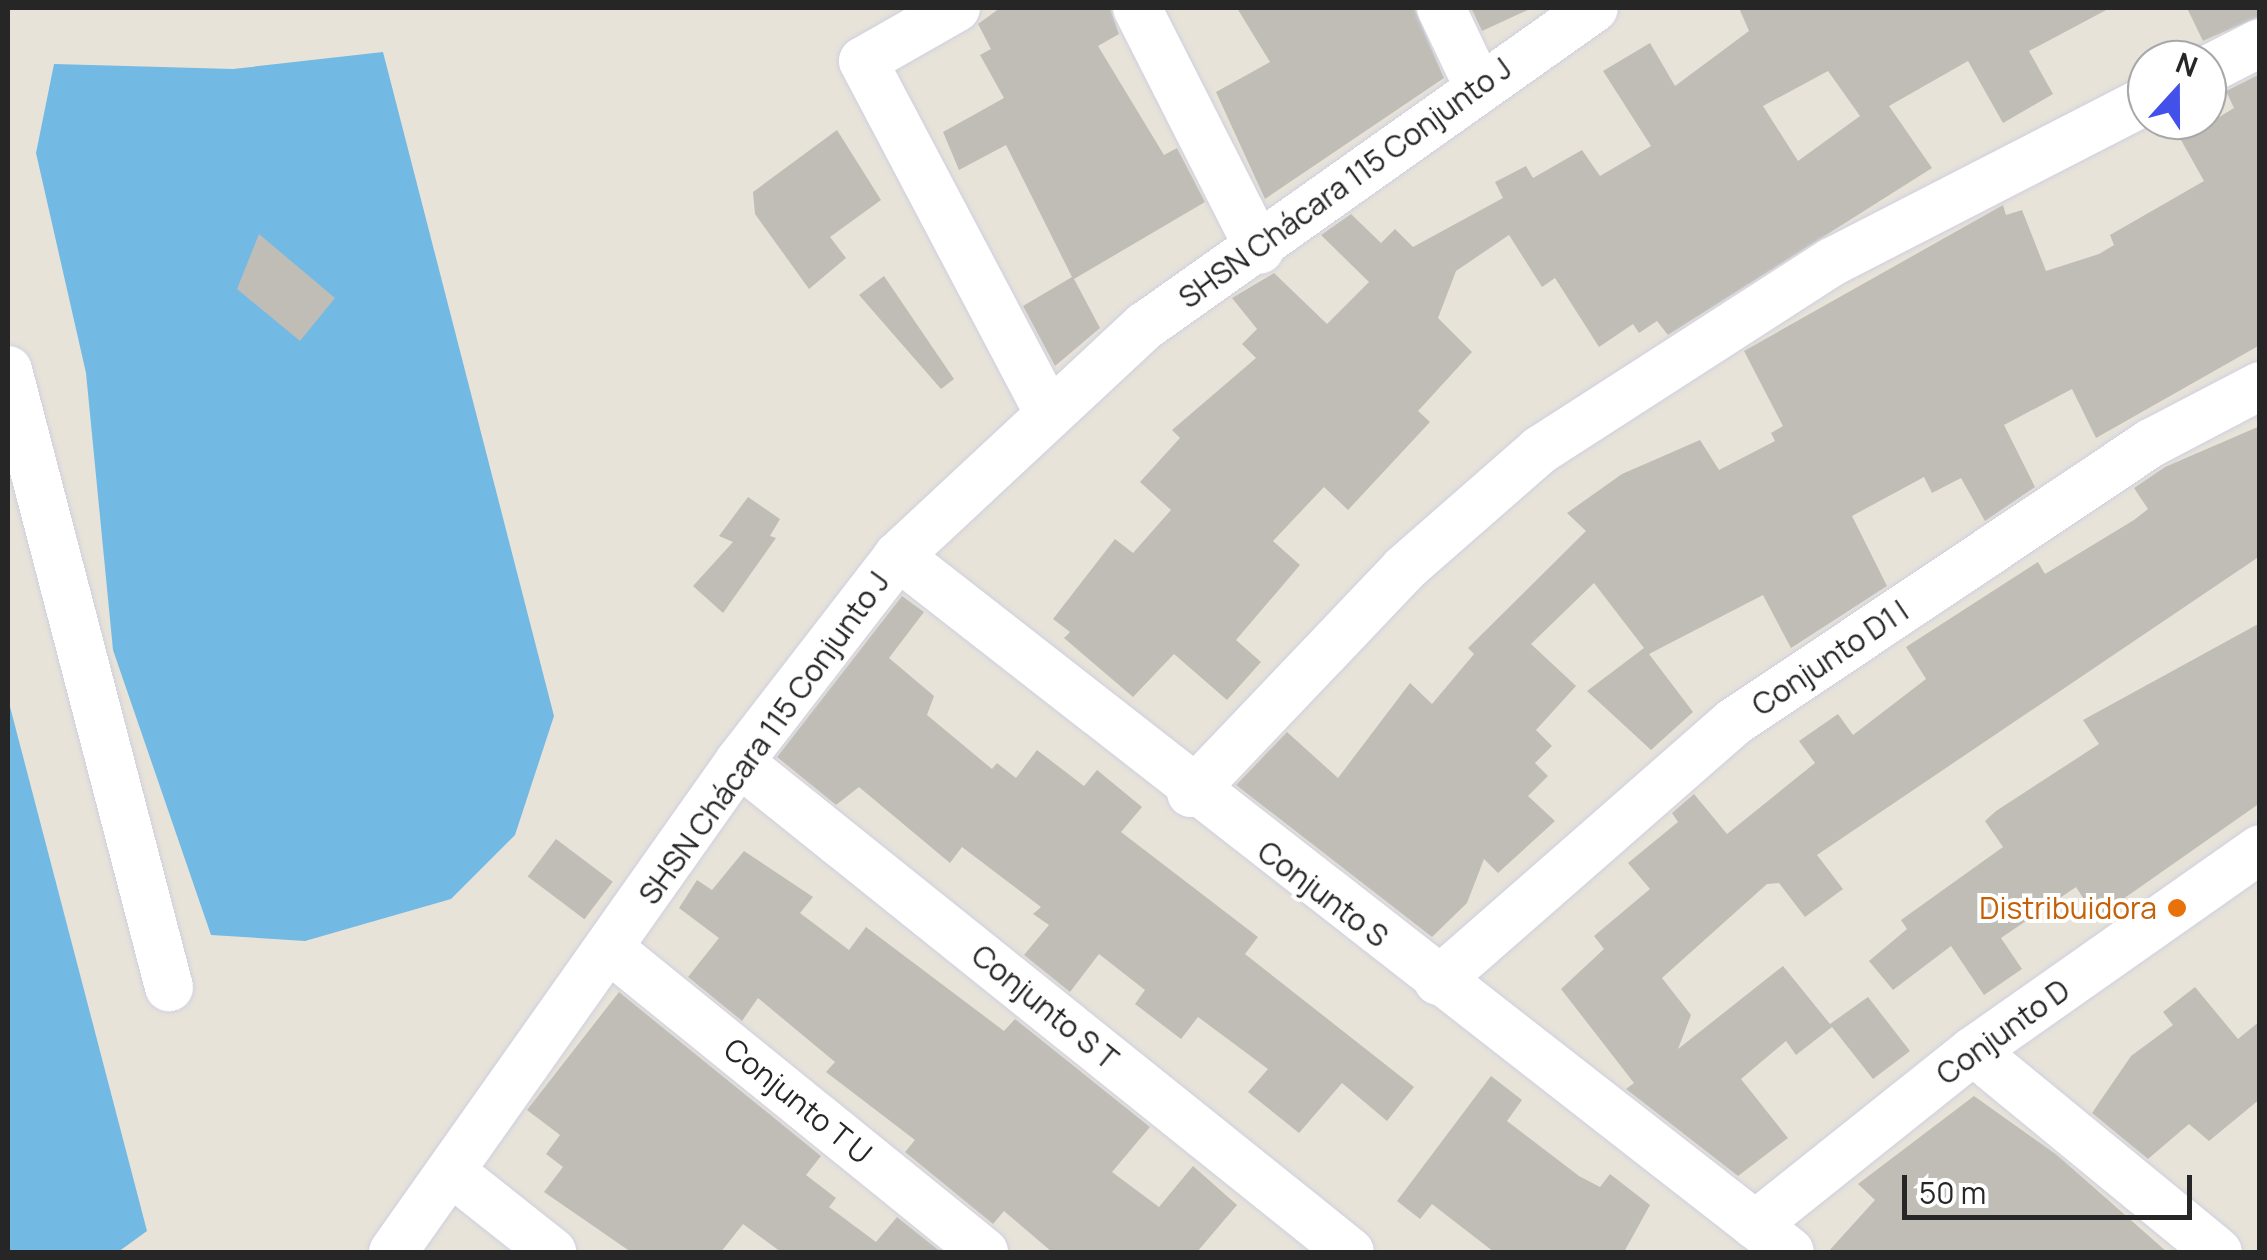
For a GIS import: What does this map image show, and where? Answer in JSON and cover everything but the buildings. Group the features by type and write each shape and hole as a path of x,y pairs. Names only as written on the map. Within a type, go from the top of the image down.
{"street":[{"path":"956,8 863,61 1048,412"},
{"path":"1137,8 1260,250"},
{"path":"1441,8 1478,86"},
{"name":"SHSN Chácara 115 Conjunto J","path":"393,1252 455,1175 739,762 898,556 1048,412 1145,326 1260,250 1478,86 1594,8"},
{"path":"2253,8 2260,33"},
{"path":"2227,60 2260,43"},
{"path":"1192,793 1404,568 1540,450 1832,262 2127,110"},
{"path":"8,370 169,987"},
{"name":"Conjunto D1 I","path":"1438,981 1734,722 2152,444 2260,386"},
{"name":"Conjunto S","path":"898,556 1192,793 1772,1239"},
{"name":"Conjunto S T","path":"739,762 1350,1252"},
{"name":"Conjunto D","path":"1772,1239 1974,1051 2260,849"},
{"name":"Conjunto T U","path":"611,950 984,1252"},
{"path":"1974,1051 2218,1252"},
{"path":"455,1175 552,1252"}],"water":[{"path":"383,52 554,716 515,835 451,899 305,941 211,935 113,650 86,373 36,153 54,64 233,69"},
{"path":"8,699 147,1231 118,1252 8,1252"}],"place":[{"name":"Distribuidora","path":"2177,908"}]}
